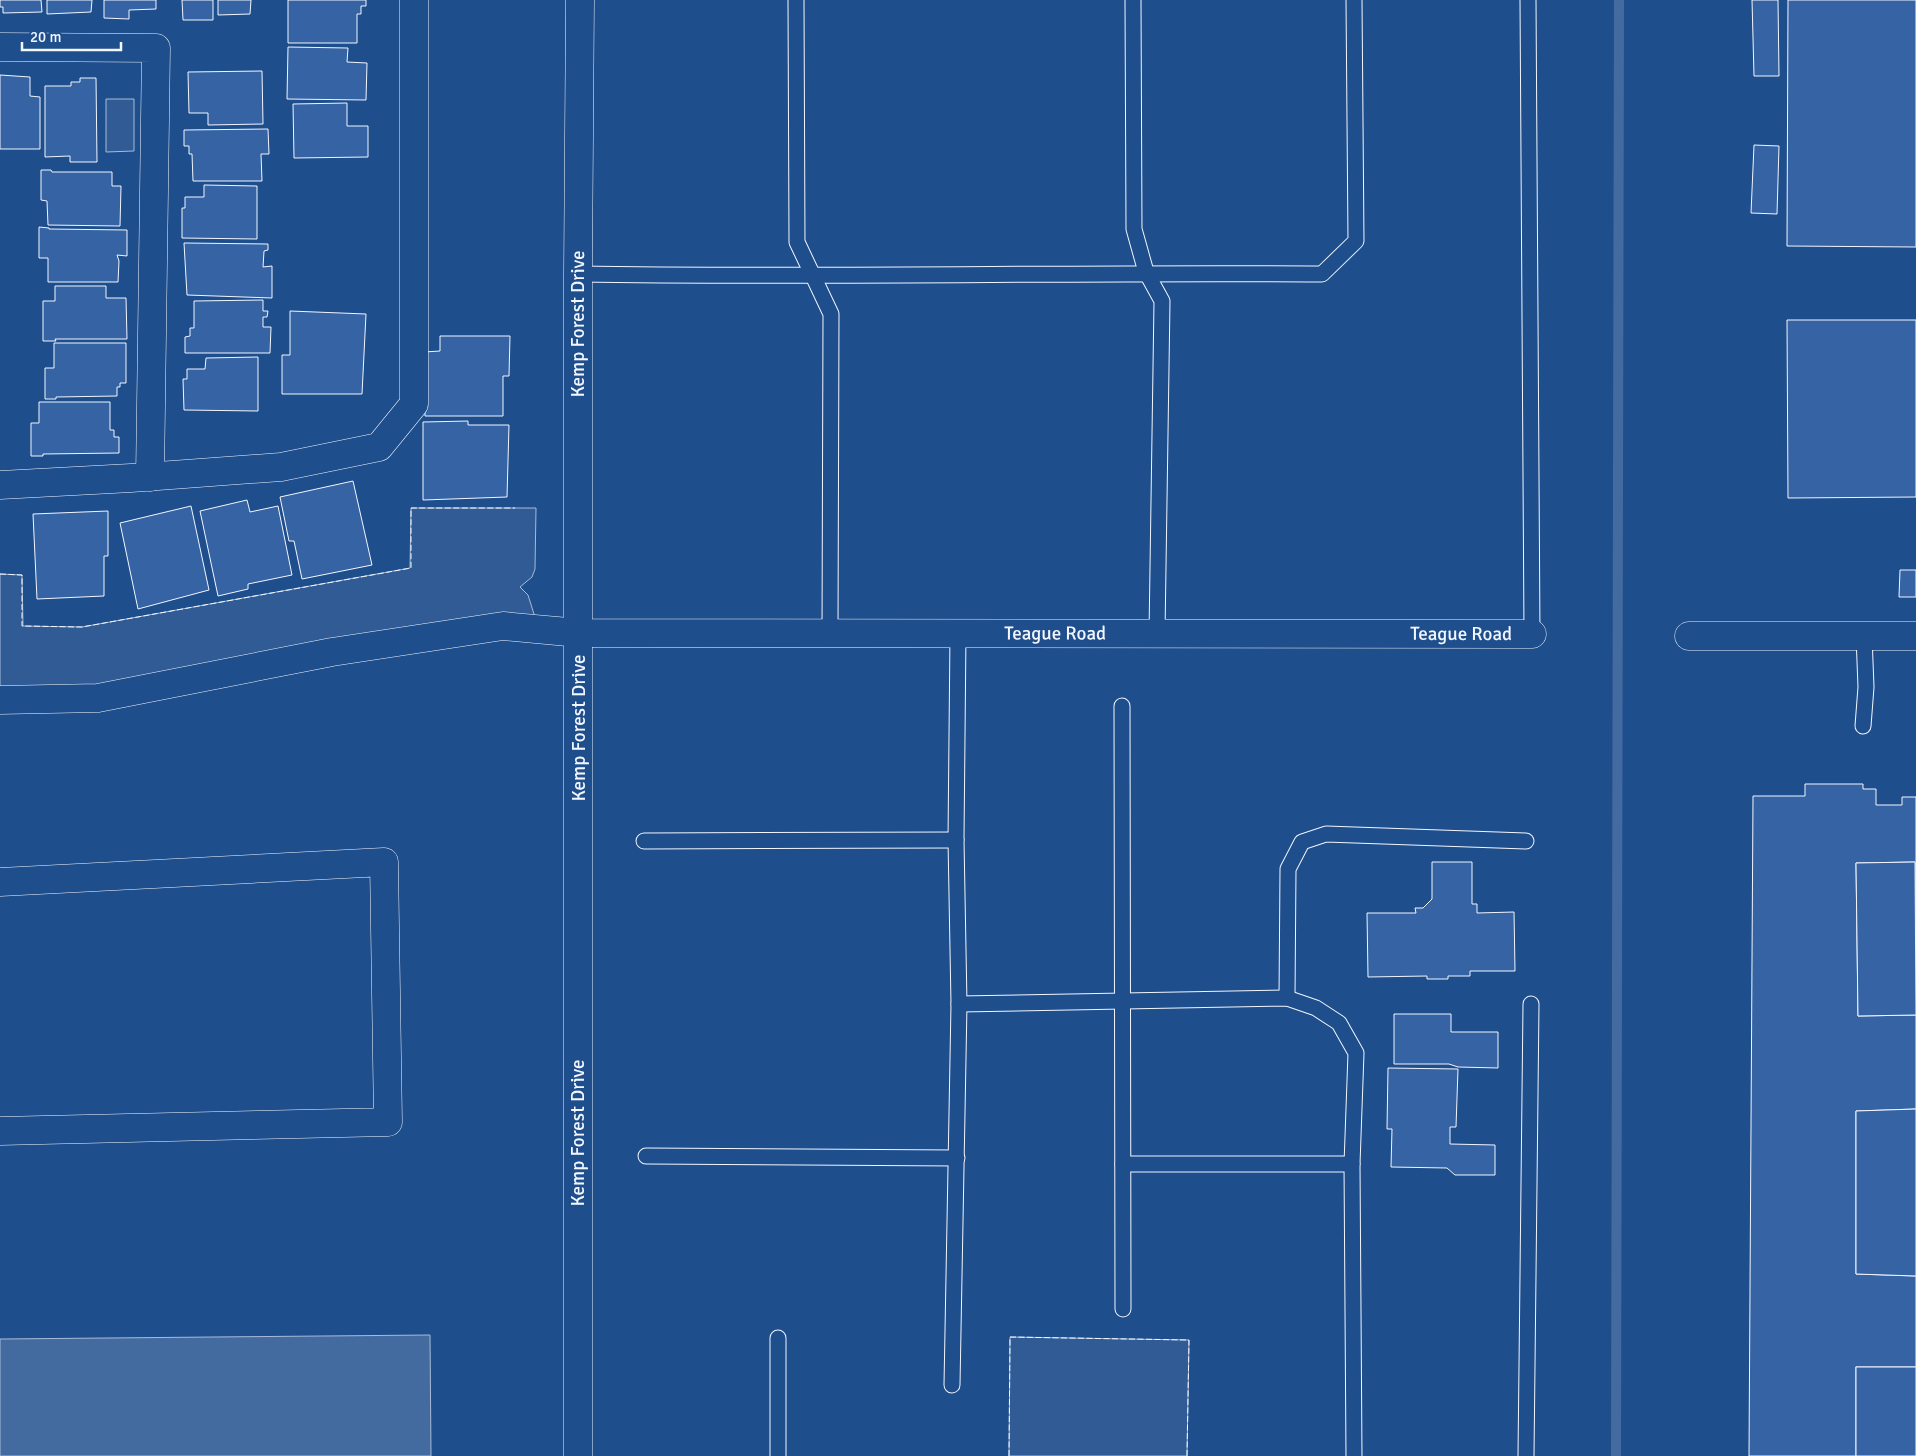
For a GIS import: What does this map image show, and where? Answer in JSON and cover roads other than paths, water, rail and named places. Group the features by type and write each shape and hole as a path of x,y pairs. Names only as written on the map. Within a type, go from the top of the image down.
{"street":[{"path":"0,485 150,477 281,467 379,447 414,404 414,0"},
{"name":"Kemp Forest Drive","path":"578,1456 578,274 580,0"},
{"path":"0,47 156,48 150,477"},
{"name":"Teague Road","path":"0,700 98,698 332,652 503,626 579,633 1532,634"},
{"path":"1689,636 1916,636"},
{"path":"0,882 384,862 388,1122 0,1131"}],"lane":[{"path":"796,0 797,242 831,314 830,634"},
{"path":"1133,0 1134,229 1146,272 1162,301 1157,634"},
{"path":"578,274 812,276 1146,272 1322,274 1356,241 1354,0"},
{"path":"1528,0 1532,634"},
{"path":"952,1384 957,1158 956,840 958,633"},
{"path":"1863,726 1866,686 1864,636"},
{"path":"1122,706 1123,1309"},
{"path":"1287,998 1288,869 1302,842 1326,834 1526,841"},
{"path":"644,841 956,840"},
{"path":"958,1004 1287,998 1316,1008 1339,1023 1356,1053 1352,1164 1354,1456"},
{"path":"1526,1456 1531,1004"},
{"path":"646,1156 957,1158"},
{"path":"1123,1164 1352,1164"},
{"path":"778,1338 778,1456"}],"waterway":[{"path":"1616,1456 1619,0"}]}
